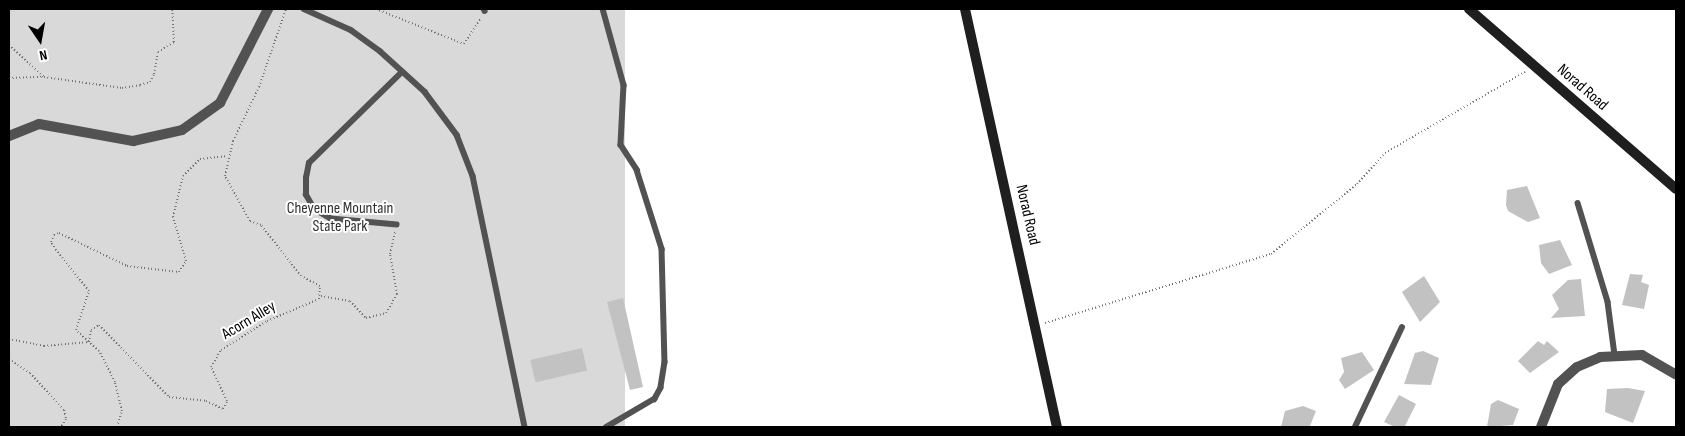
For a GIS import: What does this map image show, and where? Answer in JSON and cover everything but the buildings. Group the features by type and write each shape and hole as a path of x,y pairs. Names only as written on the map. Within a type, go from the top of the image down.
{"street":[{"path":"9,136 38,124 133,142 182,130 220,103 268,9"},
{"name":"Norad Road","path":"965,9 1057,427"},
{"name":"Norad Road","path":"1469,9 1676,189"},
{"path":"1541,427 1558,384 1577,367 1615,355 1642,355 1676,375"}],"lane":[{"path":"304,9 351,30 424,92 457,135 474,176 526,427"},
{"path":"603,9 624,85 621,145 637,170 662,250 665,362 661,388 655,399 607,427"},
{"path":"397,225 331,219 314,209 306,196 306,178 309,163 402,72"},
{"path":"1578,203 1608,302 1615,355"},
{"path":"1355,427 1402,326"}],"path":[{"path":"9,78 44,77 122,88 150,82 158,52 168,50 174,42 172,9"},
{"path":"286,9 259,87 228,156 229,189 250,221 261,226 301,276 320,286 321,295 350,300 366,318 386,313 397,294 398,280 390,254 397,225"},
{"path":"376,9 464,44 484,10"},
{"path":"9,45 44,77"},
{"path":"1036,326 1272,254 1357,184 1385,153 1535,66"},
{"path":"117,427 122,410 115,382 99,351 76,330 88,303 89,291 51,242 54,235 59,233 127,266 179,272 186,262 173,217 182,176 200,159 228,156"},
{"name":"Acorn Alley","path":"89,342 92,330 99,325 169,397 206,401 224,408 227,401 211,368 221,350 250,330 281,313 314,304 321,295"},
{"path":"9,339 44,346 89,342"},
{"path":"9,359 30,373 64,410 66,419 61,427"}],"green space":[{"name":"Cheyenne Mountain State Park","path":"9,9 625,9 625,427 9,427"}]}
